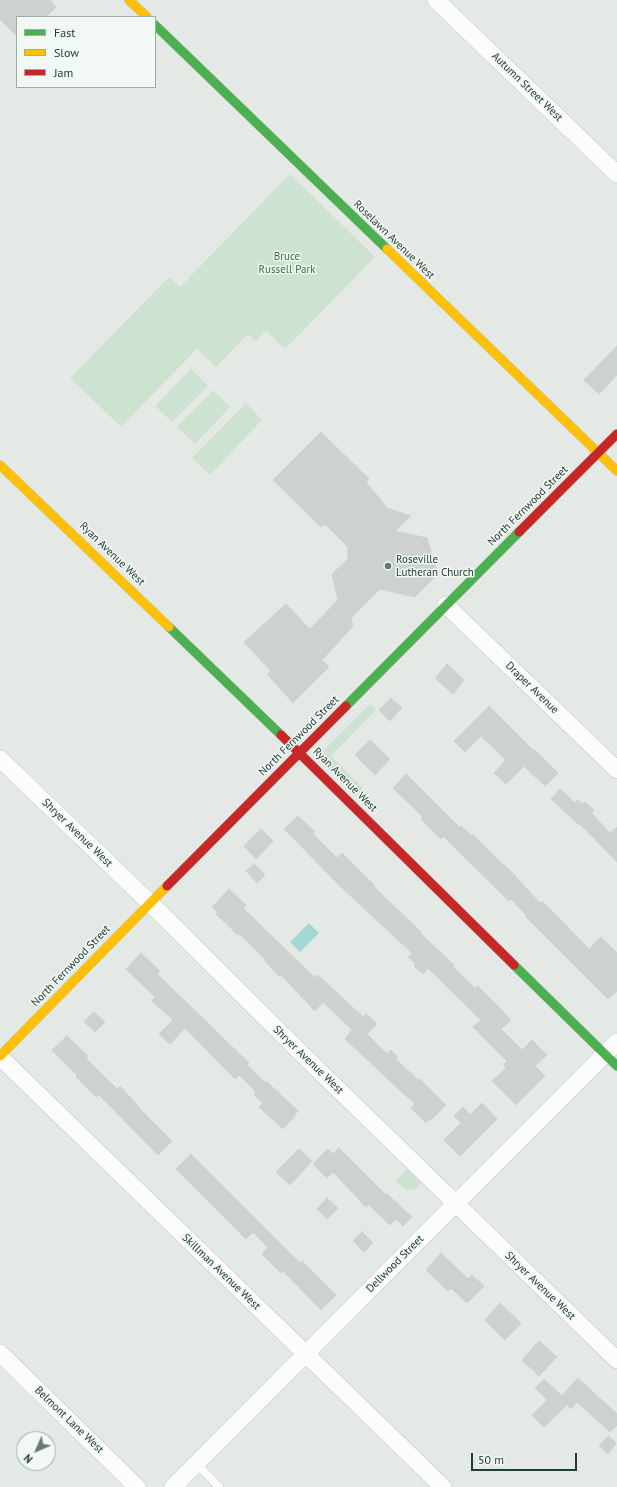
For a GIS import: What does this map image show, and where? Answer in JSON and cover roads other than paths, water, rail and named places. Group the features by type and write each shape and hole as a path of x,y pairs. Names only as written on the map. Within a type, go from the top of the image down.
{"street":[{"path":"129,0 146,16"},
{"name":"Autumn Street West","path":"436,0 617,174"},
{"name":"Roselawn Avenue West","path":"156,26 617,471"},
{"name":"North Fernwood Street","path":"0,1056 150,903 617,434"},
{"name":"Ryan Avenue West","path":"0,464 300,753 611,1060"},
{"name":"Draper Avenue","path":"446,605 617,770"},
{"name":"Shryer Avenue West","path":"0,759 150,903 455,1204 617,1360"},
{"name":"Dellwood Street","path":"173,1487 455,1204 611,1060 617,1042"},
{"name":"Skillman Avenue West","path":"0,1056 443,1487"},
{"name":"Belmont Lane West","path":"0,1353 137,1487"}],"lane":[{"path":"197,1464 219,1487"}],"water":[{"path":"309,923 319,933 300,952 290,942"}],"place":[{"name":"Roseville Lutheran Church","path":"388,566"}],"park label":[{"name":"Bruce Russell Park","path":"287,263"}]}
